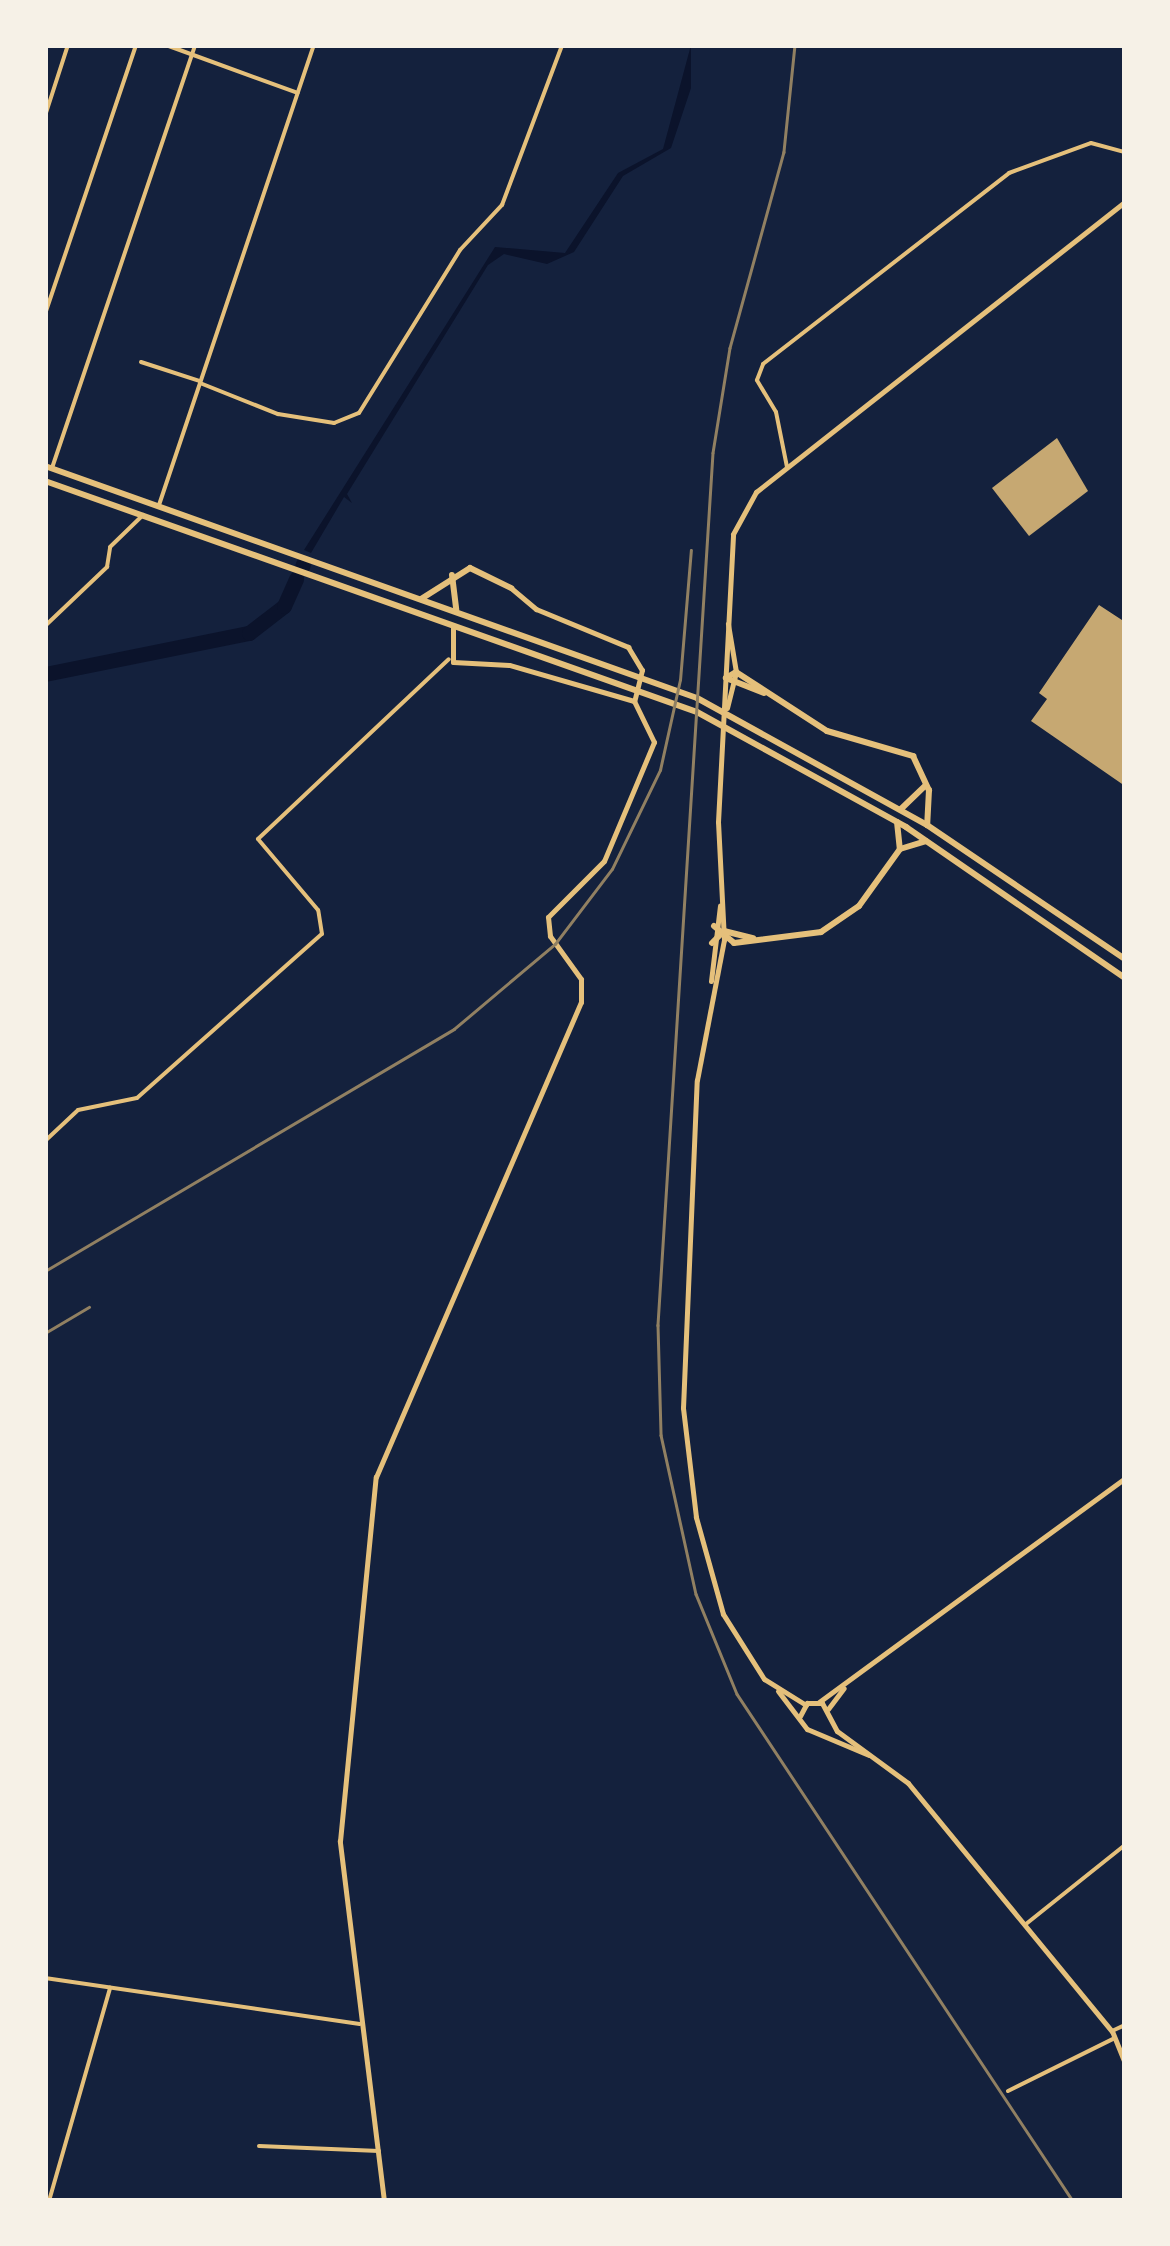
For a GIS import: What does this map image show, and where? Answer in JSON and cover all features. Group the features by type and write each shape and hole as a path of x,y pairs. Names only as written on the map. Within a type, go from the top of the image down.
{"main road":[{"path":"49,467 592,657 835,770 927,825 1125,960"},
{"path":"45,480 454,626 592,670 696,712 833,783 928,841 1125,978"},
{"path":"420,599 452,575 482,569 511,588"},
{"path":"452,575 456,612"},
{"path":"764,693 726,678 736,672 836,735 900,748 926,786 927,825"},
{"path":"901,809 926,786"},
{"path":"897,822 900,849"},
{"path":"712,943 722,936 752,938 843,921 900,849 928,841"},
{"path":"714,926 722,936"}],"street":[{"path":"45,116 68,45"},
{"path":"45,314 136,45"},
{"path":"166,45 298,93"},
{"path":"49,467 195,45"},
{"path":"158,506 314,45"},
{"path":"141,362 278,414 334,423 358,413 460,250 502,205 562,45"},
{"path":"787,467 776,412 756,380 763,364 1009,173 1091,143 1125,152"},
{"path":"711,986 722,936 726,678 736,522 787,467 1125,202"},
{"path":"45,626 107,567 110,547 143,514"},
{"path":"384,2201 340,1841 376,1477 579,1007 582,978 547,922 604,862 649,772 654,742 634,701 642,670 628,647 536,609 511,588"},
{"path":"725,716 736,672 728,624"},
{"path":"45,1141 78,1110 136,1098 322,934 318,910 258,839 449,659 454,626"},
{"path":"449,659 509,665 634,701"},
{"path":"720,906 712,943 682,1313 688,1466 724,1614 778,1691 815,1731 872,1756"},
{"path":"778,1691 806,1705 844,1688 1125,1478"},
{"path":"828,1710 844,1688"},
{"path":"818,1702 872,1756 908,1783 1114,2034 1125,2064"},
{"path":"800,1716 806,1705"},
{"path":"815,1731 830,1718"},
{"path":"1026,1924 1125,1845"},
{"path":"45,1978 360,2024"},
{"path":"49,2201 110,1988"},
{"path":"1008,2091 1125,2026"},
{"path":"259,2146 378,2151"}],"water":[{"path":"691,45 691,88 671,148 623,176 574,252 547,264 504,254 488,265 347,494 352,503 344,497 311,553 304,550 495,247 565,253 618,173 663,149"}],"building":[{"path":"1057,438 1088,491 1029,536 992,488"},
{"path":"1099,605 1125,622 1125,786 1031,721 1047,699 1039,693"}],"waterway":[{"path":"45,674 249,633 284,606 296,579"}],"railway":[{"path":"795,45 784,152 730,348 713,453 658,1325 661,1435 696,1594 737,1694 1073,2201"},
{"path":"45,1271 454,1029 555,944 612,869 660,770 680,680 691,550"},
{"path":"45,1333 89,1307"}]}
